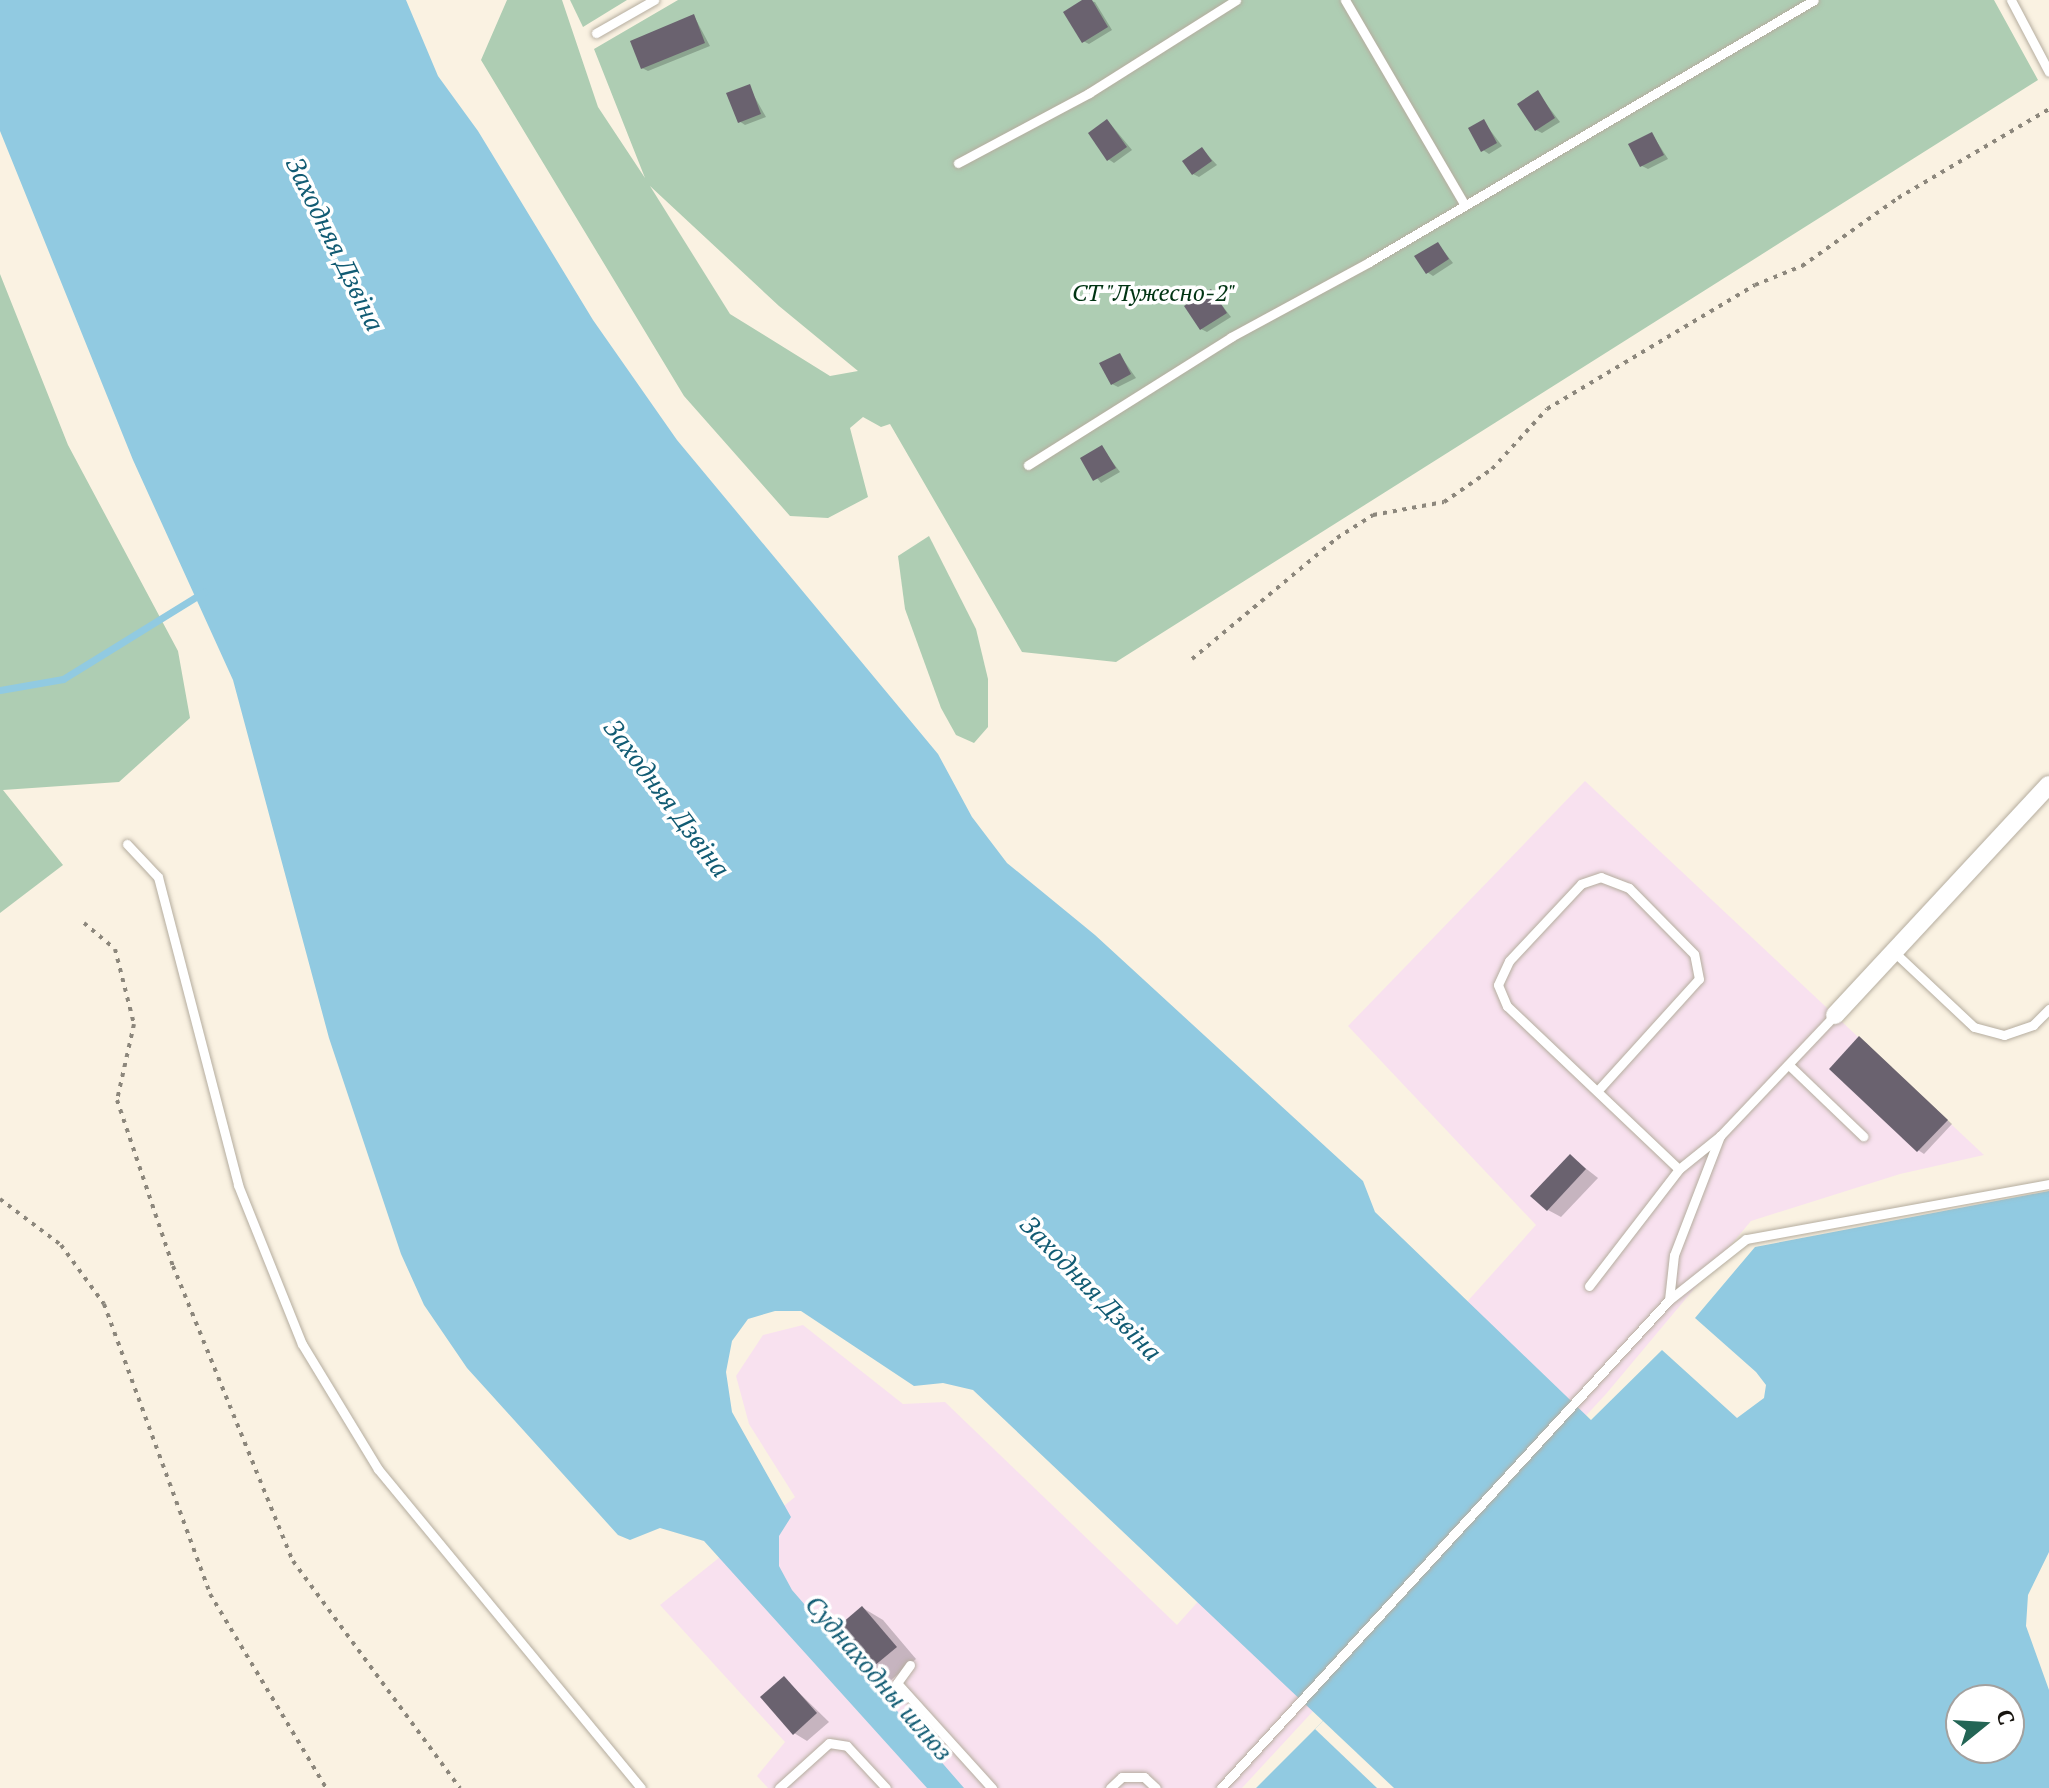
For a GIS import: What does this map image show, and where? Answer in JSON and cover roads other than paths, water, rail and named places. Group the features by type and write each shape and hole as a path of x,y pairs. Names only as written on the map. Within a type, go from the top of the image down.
{"street":[{"path":"1835,1015 1892,950 2049,785"}],"lane":[{"path":"596,33 654,0"},
{"path":"958,163 1089,93 1236,0"},
{"path":"1345,0 1463,202"},
{"path":"1028,465 1231,337 1369,262 1463,202 1814,0"},
{"path":"2011,0 2049,72"},
{"path":"127,844 158,877 238,1185 302,1344 378,1469 641,1788"},
{"path":"1600,1088 1699,979 1694,954 1629,888 1601,877 1581,884 1509,961 1498,985 1507,1006 1600,1088 1679,1169"},
{"path":"1892,950 1974,1027 2004,1035 2033,1025 2049,1009"},
{"path":"1589,1286 1679,1169 1720,1136 1835,1015"},
{"path":"1789,1065 1863,1136"},
{"path":"1669,1300 1674,1255 1720,1136"},
{"path":"1221,1788 1268,1732 1669,1300 1746,1239 2049,1184"},
{"path":"910,1665 897,1683 992,1788"},
{"path":"779,1788 829,1743 847,1746 886,1788"},
{"path":"1110,1788 1122,1777 1144,1777 1156,1788"}],"water":[{"name":"Заходняя Дзвіна","path":"0,0 406,0 438,76 478,131 593,320 677,440 938,754 972,817 1007,863 1095,935 1363,1181 1375,1212 1591,1420 1662,1350 1737,1418 1764,1398 1766,1385 1756,1372 1695,1318 1755,1247 2049,1191 2049,1552 2028,1595 2026,1626 2049,1690 2049,1788 1256,1788 1323,1721 973,1390 943,1383 914,1386 801,1311 775,1311 748,1319 732,1341 726,1372 732,1412 791,1517 779,1536 779,1566 792,1590 964,1788 927,1788 704,1541 660,1528 630,1540 618,1535 467,1368 424,1305 401,1254 329,1038 233,680 133,460 0,131"}],"waterway":[{"path":"0,690 63,679 204,592"}],"park label":[{"name":"СТ \"Лужесно-2\"","path":"1154,293"}],"water label":[{"name":"Суднаходны шлюз","path":"879,1678"}]}
